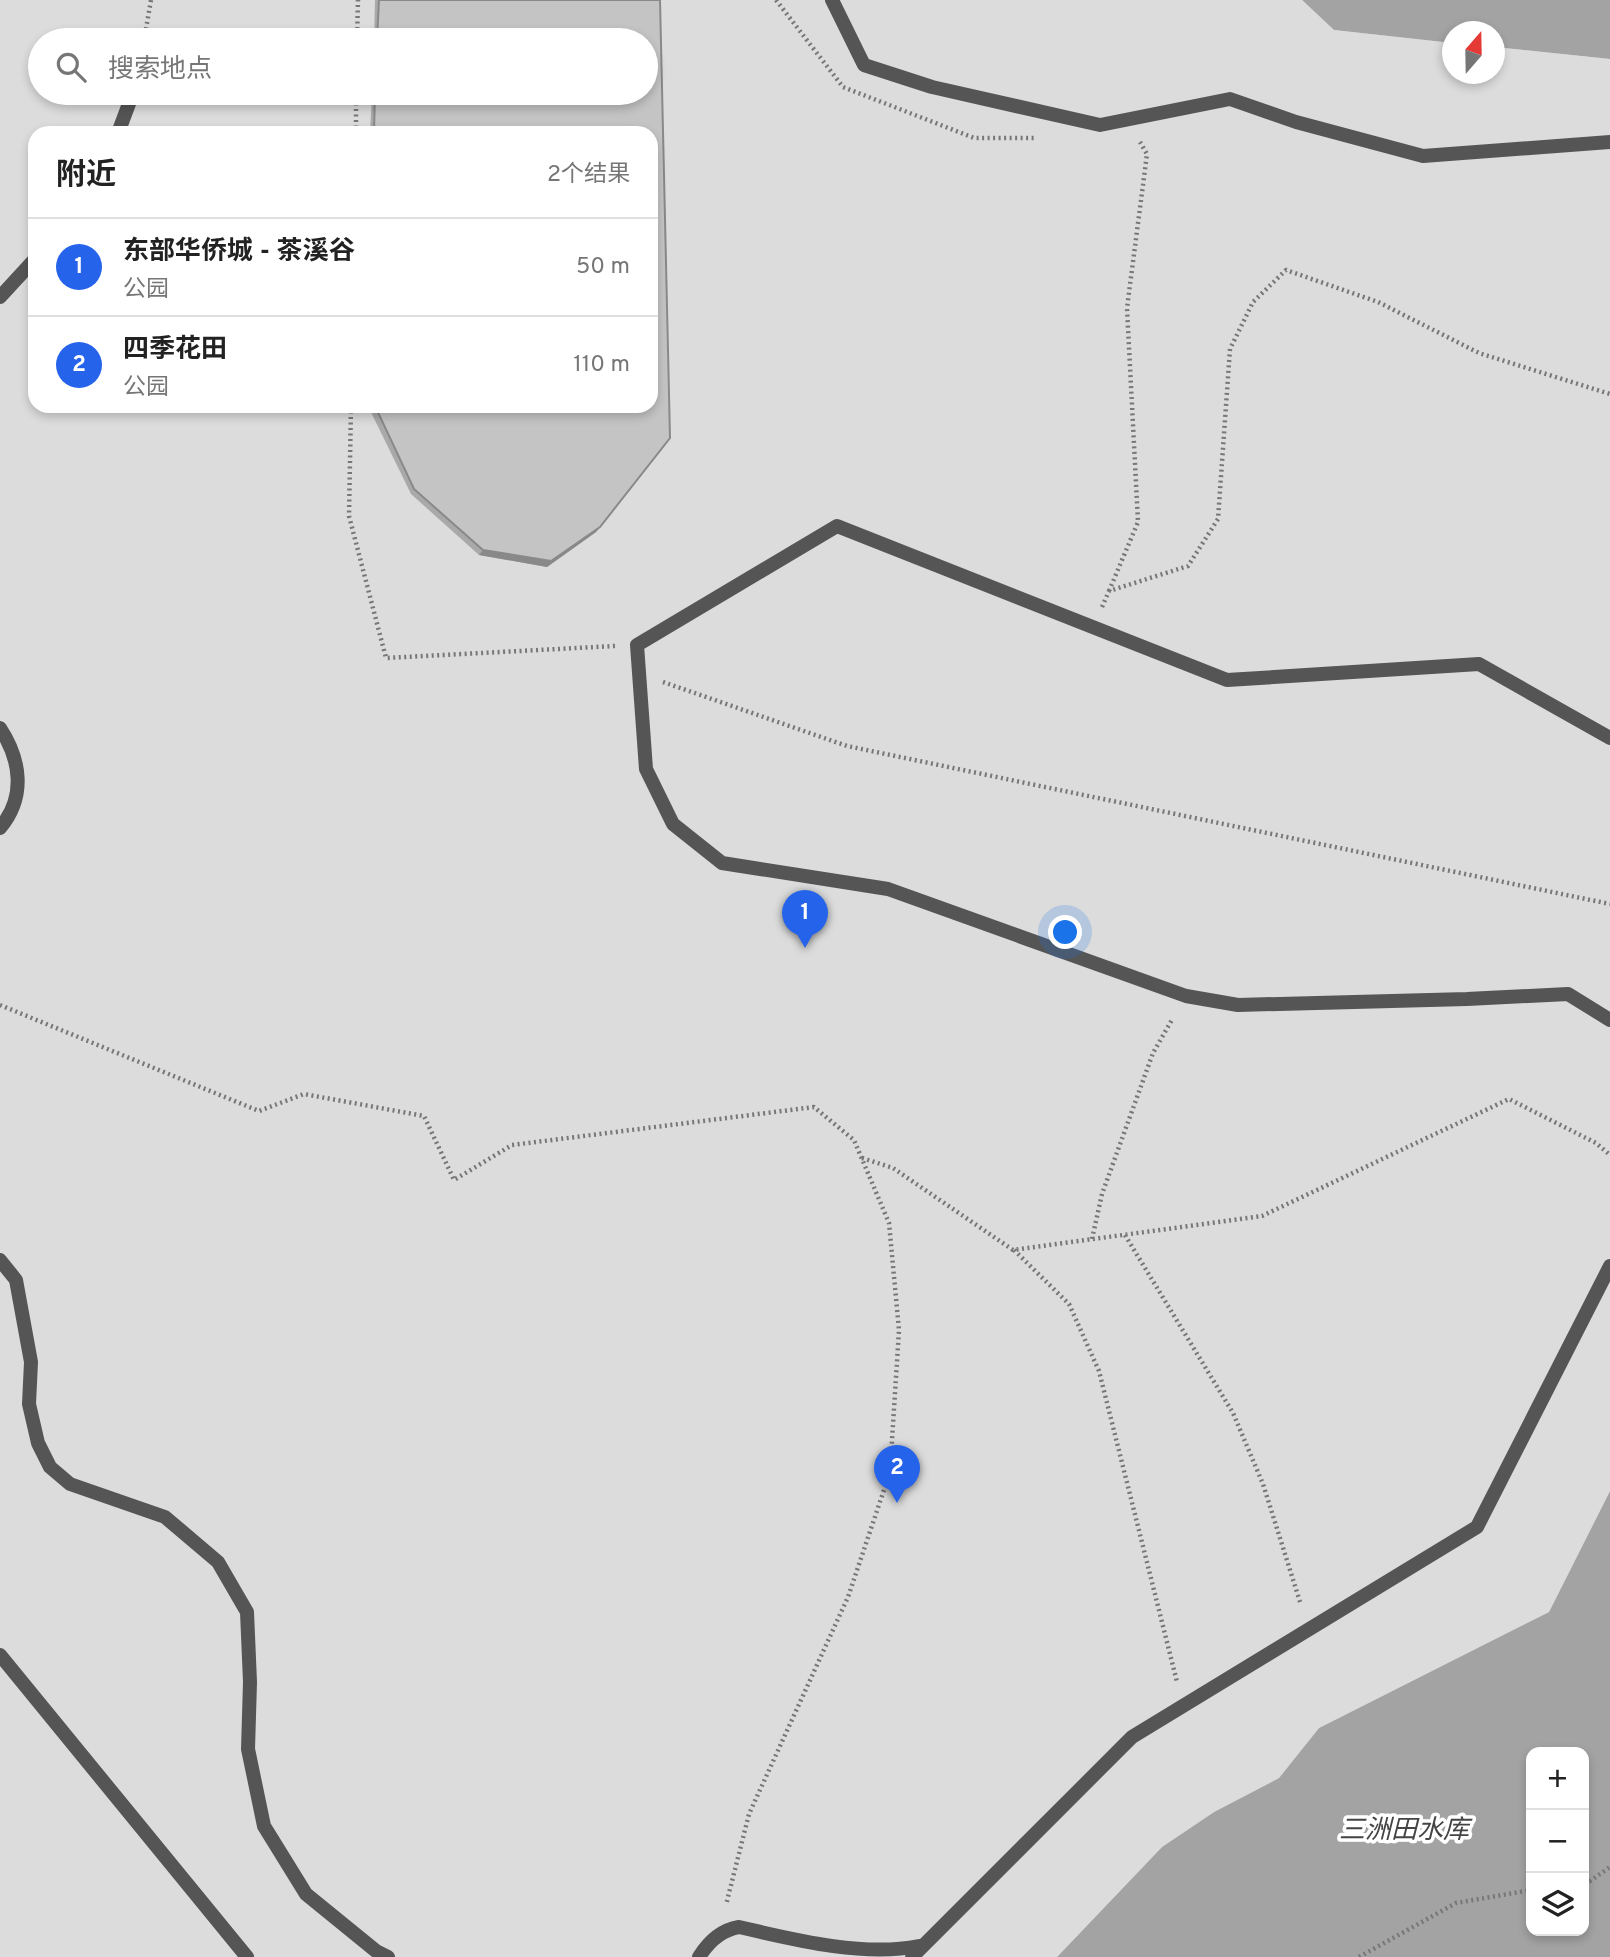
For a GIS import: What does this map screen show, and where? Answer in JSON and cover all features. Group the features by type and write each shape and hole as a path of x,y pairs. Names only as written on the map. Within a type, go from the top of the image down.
{"lane":[{"path":"831,0 864,65 932,87 1100,125 1230,99 1296,122 1423,156 1610,142"},
{"path":"121,126 128,105"},
{"path":"0,297 28,267"},
{"path":"1610,738 1479,664 1227,680 837,526 637,645 646,769 673,824 722,863 888,889 1186,996 1238,1006 1568,994 1610,1020"},
{"path":"0,728 12,746 18,771 17,796 7,820 0,828"},
{"path":"0,1260 16,1280 31,1362 29,1404 38,1443 50,1467 71,1485 166,1517 218,1562 247,1612 250,1682 247,1749 264,1826 306,1894 376,1951 388,1957"},
{"path":"912,1957 1132,1737 1477,1527 1610,1266"},
{"path":"0,1655 247,1957"},
{"path":"699,1957 715,1937 725,1930 740,1927 832,1949 863,1953 901,1953 924,1945"}],"path":[{"path":"146,28 151,0"},
{"path":"357,28 358,0"},
{"path":"356,105 356,126"},
{"path":"1094,627 1138,522 1127,308 1147,154 1128,120"},
{"path":"1109,591 1188,566 1218,519 1230,349 1253,302 1286,270 1378,302 1479,353 1610,394"},
{"path":"351,413 349,516 386,657 637,645"},
{"path":"639,674 847,746 1610,905"},
{"path":"1092,1239 1102,1194 1153,1054 1186,996"},
{"path":"0,1005 259,1111 304,1094 424,1116 454,1180 512,1145 814,1107 854,1140 889,1223 899,1330 890,1472 848,1597 749,1814 725,1910 725,1930"},
{"path":"1013,1250 1262,1216 1508,1099 1596,1143 1610,1155"},
{"path":"861,1157 894,1168 1013,1250 1069,1304 1099,1370 1182,1706"},
{"path":"1125,1235 1233,1413 1263,1484 1309,1629"},
{"path":"1589,1881 1610,1867"},
{"path":"1359,1957 1456,1903 1526,1891"}],"shaded area":[{"path":"0,0 1302,0 1334,30 1442,42 1442,84 1505,84 1505,48 1610,59 1610,1491 1549,1612 1319,1728 1279,1778 1214,1812 1162,1847 1057,1957 0,1957"}],"water":[{"path":"1302,0 1610,0 1610,59 1505,48 1505,21 1442,21 1442,42 1334,30"},
{"name":"三洲田水库","path":"1610,1491 1610,1957 1057,1957 1162,1847 1214,1812 1279,1778 1319,1728 1549,1612"}],"building":[{"path":"379,0 660,0 670,438 600,527 551,561 483,550 414,489 378,413 658,413 658,126 374,126 375,105 658,105 658,28 378,28"}],"place":[{"name":"东部华侨城 - 茶溪谷","path":"805,948"},
{"name":"四季花田","path":"897,1503"}]}
